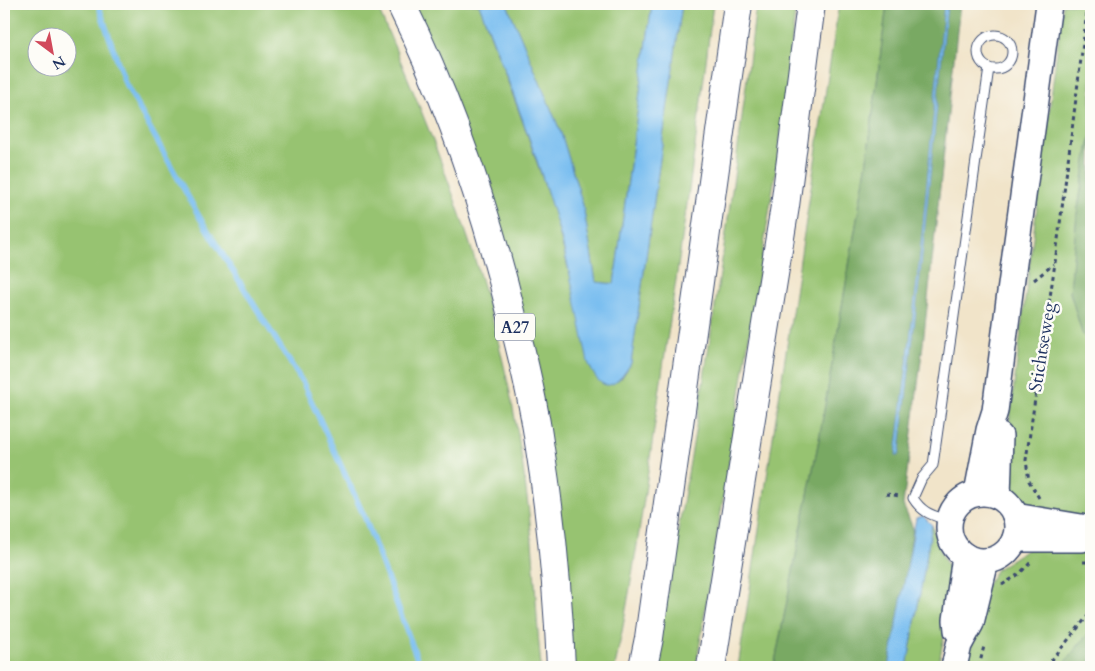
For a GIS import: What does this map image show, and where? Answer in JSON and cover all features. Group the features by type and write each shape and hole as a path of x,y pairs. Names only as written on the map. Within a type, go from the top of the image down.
{"highway":[{"name":"A27","path":"401,4 432,70 467,164 501,270 518,336 539,440 548,504 561,667"},
{"path":"643,667 649,638 738,4"},
{"path":"711,667 785,206 811,4"}],"street":[{"name":"Stichtseweg","path":"987,495 989,430 996,412 1046,6"},
{"path":"987,495 1005,501 1015,527 1010,547 1004,554 976,559 955,547 949,534 949,521 954,508 964,498 987,495"},
{"path":"1015,527 1042,530 1078,540 1091,537"},
{"path":"1042,530 1081,527 1091,533"},
{"path":"956,656 956,620 976,559"}],"lane":[{"path":"949,521 925,512 913,498 922,478 933,465 989,68"}],"path":[{"name":"Stichtseweg","path":"1042,530 1043,504 1029,481 1026,460 1055,263 1088,4"},
{"path":"1000,587 1024,570 1033,560 1039,550 1042,530"},
{"path":"1046,667 1091,612"},
{"path":"979,667 986,639"}],"green space":[{"path":"4,4 376,4 423,115 444,171 482,284 498,342 512,400 527,495 541,667 4,667"},
{"path":"410,4 479,4 554,212 568,268 621,379 631,363 682,4 713,4 690,182 647,476 615,667 567,667 552,461"},
{"path":"507,4 652,4 614,284 596,282 583,205 561,133"},
{"path":"756,4 796,4 778,157 696,667 653,667 683,502 723,253"},
{"path":"839,4 887,4 866,167 820,434 774,667 738,667"},
{"path":"887,4 960,4 923,344 903,505 913,528 906,579 889,667 774,667 820,434 866,167"},
{"path":"1063,4 1091,4 1091,137 1077,214 1070,292 1082,333 1091,345 1091,522 1025,511 1012,485 1005,456"},
{"path":"1091,137 1091,345 1082,333 1070,292 1077,214"},
{"path":"932,525 942,555 955,580 938,667 907,667"},
{"path":"1091,546 1091,630 1061,667 966,667 986,586 997,569 1028,549"},
{"path":"1091,630 1091,667 1061,667"}],"water":[{"path":"479,4 507,4 561,133 583,205 596,282 614,284 652,4 682,4 631,363 614,383 608,385 598,380 588,362 559,230 527,133"},
{"path":"944,4 947,4 921,266 900,450 899,455 896,455 919,265"},
{"path":"923,516 932,525 907,667 889,667 916,518"}],"waterway":[{"path":"98,4 125,83 200,218 303,383 365,518 418,661 418,667"}]}
